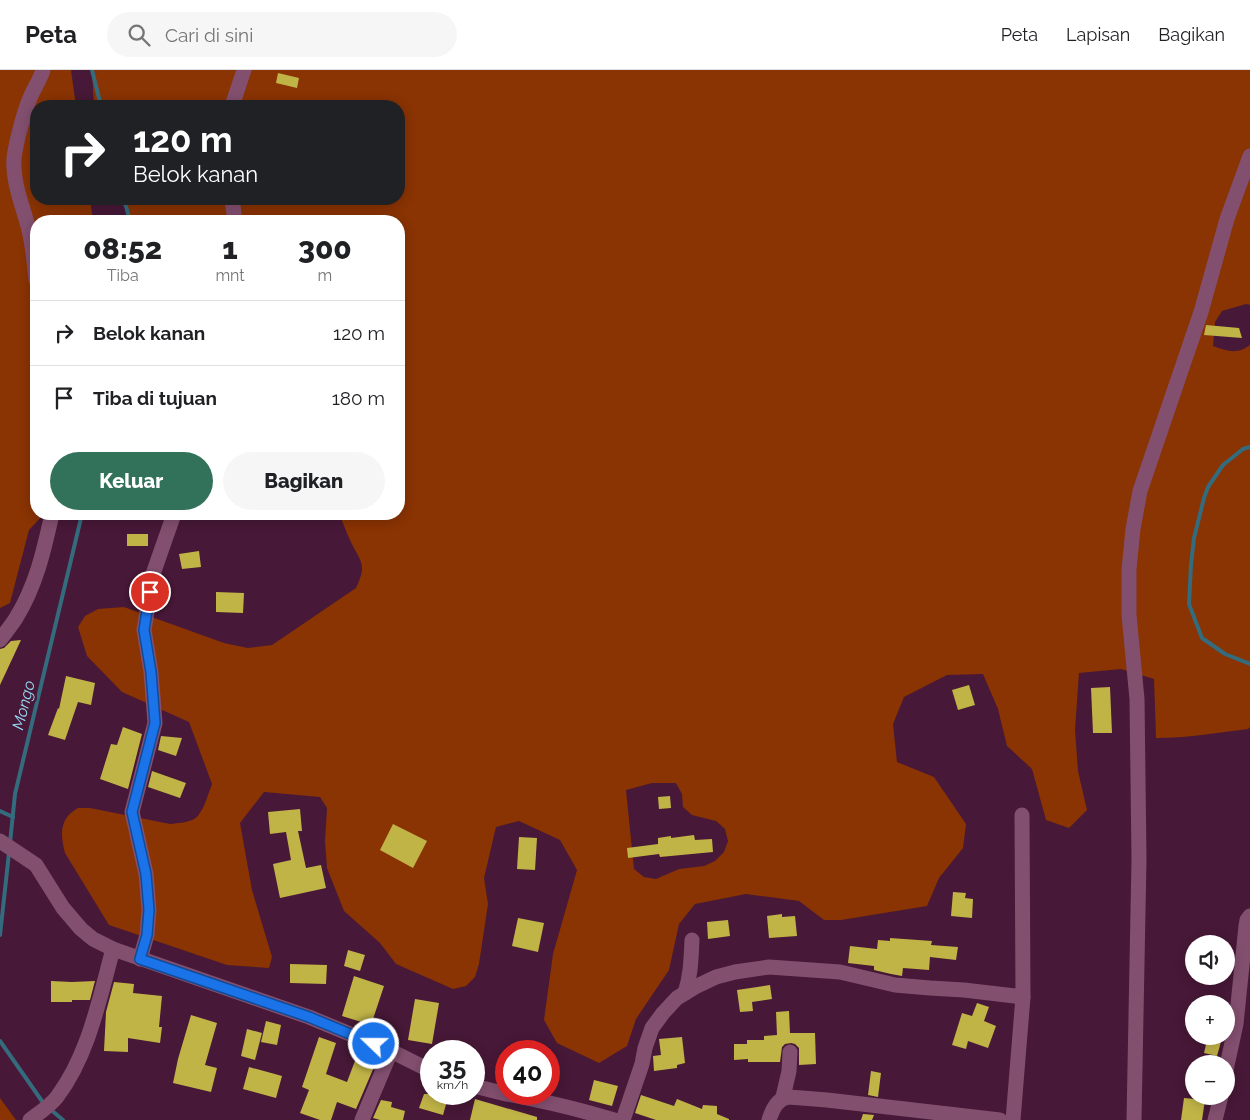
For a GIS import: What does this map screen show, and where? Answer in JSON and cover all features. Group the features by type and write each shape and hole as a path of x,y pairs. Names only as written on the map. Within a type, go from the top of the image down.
{"street":[{"path":"30,238 15,180 14,159 19,134 30,99 43,70"},
{"path":"234,100 244,70"},
{"path":"1134,1120 1139,859 1136,699 1129,569 1133,529 1140,491 1201,312 1227,219 1250,156"},
{"path":"0,640 16,618 35,580 51,520"},
{"path":"140,959 147,935 149,910 146,874 132,812 155,723 151,672 144,630 153,574 172,520"},
{"path":"1013,1120 1023,997 1022,815"},
{"path":"0,841 36,865 63,908 81,930 93,939 140,959 309,1017 391,1051 420,1066"},
{"path":"1229,1055 1236,1024 1246,926 1250,916"},
{"path":"685,993 691,963 692,940"},
{"path":"30,1120 56,1098 74,1070 88,1037 113,949"},
{"path":"623,1120 652,1028 662,1013 677,998 716,977 770,967 840,972 895,984 1023,997"},
{"path":"362,1120 391,1051"},
{"path":"769,1120 777,1102 785,1091 790,1052"},
{"path":"785,1091 796,1097 1000,1120"},
{"path":"560,1105 614,1120"},
{"path":"1215,1120 1219,1105"}],"shaded area":[{"path":"0,70 71,70 75,100 30,100 30,205 91,205 92,215 30,215 30,520 38,520 29,530 10,603 0,608"},
{"path":"92,70 1250,70 1250,305 1246,304 1222,311 1215,322 1213,346 1227,351 1236,351 1250,345 1250,727 1248,729 1202,735 1156,738 1154,679 1121,669 1079,673 1075,730 1078,771 1087,810 1069,828 1046,820 1032,769 1007,746 998,709 983,674 947,675 904,697 893,724 897,762 934,777 966,824 963,848 939,878 927,906 841,920 824,920 799,901 746,894 695,904 679,924 669,970 636,1019 627,1046 599,1063 560,1044 560,1040 555,1040 544,1020 553,954 577,870 560,840 519,821 496,827 484,878 488,904 479,964 475,977 466,986 453,989 396,964 380,943 344,911 327,868 325,841 327,808 320,797 264,792 240,823 252,890 272,957 269,968 227,965 109,925 65,853 62,829 65,820 78,808 90,808 170,824 185,822 194,819 200,813 212,784 189,722 122,692 87,656 78,627 85,616 98,609 124,607 224,643 248,648 272,645 356,588 362,573 361,563 342,520 405,520 405,215 129,215 123,205 405,205 405,100 94,100","holes":["652,783 676,783 682,794 683,807 692,815 716,821 725,829 728,841 724,852 715,861 704,866 679,869 656,879 644,877 634,869 626,790"]},
{"path":"0,1098 16,1120 0,1120"}],"building":[{"path":"278,73 299,78 297,88 276,83"},
{"path":"1206,325 1239,328 1242,338 1204,335"},
{"path":"127,534 148,534 148,546 127,546"},
{"path":"199,551 201,567 182,569 179,554"},
{"path":"216,592 244,593 243,613 216,612"},
{"path":"21,640 0,685 0,649 4,648 11,641"},
{"path":"66,676 95,683 91,705 78,702 65,740 48,735 59,709"},
{"path":"969,685 975,705 958,710 952,690"},
{"path":"1110,687 1112,733 1093,733 1091,688"},
{"path":"123,727 142,734 128,789 100,779 111,744 117,745"},
{"path":"161,736 182,738 176,756 158,750"},
{"path":"152,771 186,783 180,798 148,787"},
{"path":"670,796 671,808 659,809 658,797"},
{"path":"300,809 302,831 298,831 306,868 321,865 326,888 280,898 273,864 291,860 286,832 270,834 268,812"},
{"path":"393,824 427,841 413,868 380,850"},
{"path":"694,835 695,840 712,839 713,852 660,857 659,854 628,858 627,848 658,844 658,838"},
{"path":"519,837 537,838 535,870 517,869"},
{"path":"953,892 966,893 965,898 973,899 972,918 951,916"},
{"path":"782,914 782,917 795,916 797,936 769,938 767,916"},
{"path":"518,918 544,923 538,952 512,946"},
{"path":"728,920 730,936 708,939 707,922"},
{"path":"890,938 932,941 931,945 958,947 956,960 930,957 929,970 903,968 902,976 874,970 874,966 848,963 850,946 877,949 878,940 890,941"},
{"path":"348,950 365,955 360,971 344,966"},
{"path":"290,964 327,965 326,984 290,983"},
{"path":"354,976 384,986 371,1025 342,1016"},
{"path":"51,981 95,981 90,1000 51,1002"},
{"path":"114,982 134,984 133,993 162,996 159,1027 162,1027 160,1043 128,1038 128,1052 104,1051 106,1012"},
{"path":"770,985 772,999 752,1002 753,1011 740,1012 737,990"},
{"path":"415,999 439,1003 433,1040 420,1040 420,1042 408,1040"},
{"path":"977,1003 989,1007 984,1021 996,1026 988,1048 968,1041 966,1049 952,1045 962,1013 972,1016"},
{"path":"789,1011 790,1033 815,1033 816,1064 799,1065 799,1048 791,1043 785,1044 782,1047 780,1062 748,1062 748,1059 734,1060 734,1044 747,1044 747,1040 764,1040 764,1036 777,1035 776,1012"},
{"path":"191,1015 217,1023 205,1065 217,1068 211,1092 173,1083"},
{"path":"266,1021 281,1025 277,1045 261,1042"},
{"path":"247,1029 262,1033 255,1060 241,1056"},
{"path":"319,1037 336,1043 326,1074 347,1082 358,1053 377,1060 356,1109 337,1102 331,1120 320,1120 300,1113 309,1090 302,1087"},
{"path":"682,1037 685,1063 677,1065 677,1068 654,1071 653,1056 661,1055 659,1039"},
{"path":"1206,1045 1220,1045 1217,1055 1204,1053"},
{"path":"249,1067 282,1076 276,1098 243,1089"},
{"path":"871,1071 881,1073 878,1097 868,1095"},
{"path":"594,1080 618,1086 612,1106 589,1100"},
{"path":"641,1095 674,1106 677,1099 702,1109 703,1105 717,1106 717,1114 729,1120 656,1120 635,1113"},
{"path":"1184,1098 1185,1105 1204,1105 1202,1120 1181,1120"},
{"path":"381,1100 392,1102 391,1107 405,1111 403,1120 380,1120 373,1118"},
{"path":"485,1102 537,1117 537,1120 470,1120 474,1105 485,1105"},
{"path":"420,1105 446,1105 443,1115 419,1108"},
{"path":"863,1114 874,1115 872,1120 861,1120"}],"waterway":[{"name":"Mongo","path":"92,70 100,100"},
{"name":"Mongo","path":"126,205 128,215"},
{"path":"1250,447 1243,449 1223,465 1208,487 1194,538 1189,604 1202,638 1225,654 1250,664"},
{"name":"Mongo","path":"10,843 15,794 81,520"},
{"path":"0,811 13,817"},
{"name":"Mongo","path":"0,935 9,853"},
{"name":"Mongo","path":"0,1041 44,1104"},
{"name":"Mongo","path":"50,1109 63,1120"}],"route":[{"path":"150,592 144,630 151,672 155,723 132,812 146,874 149,910 147,935 140,959 309,1017 374,1044"}]}
